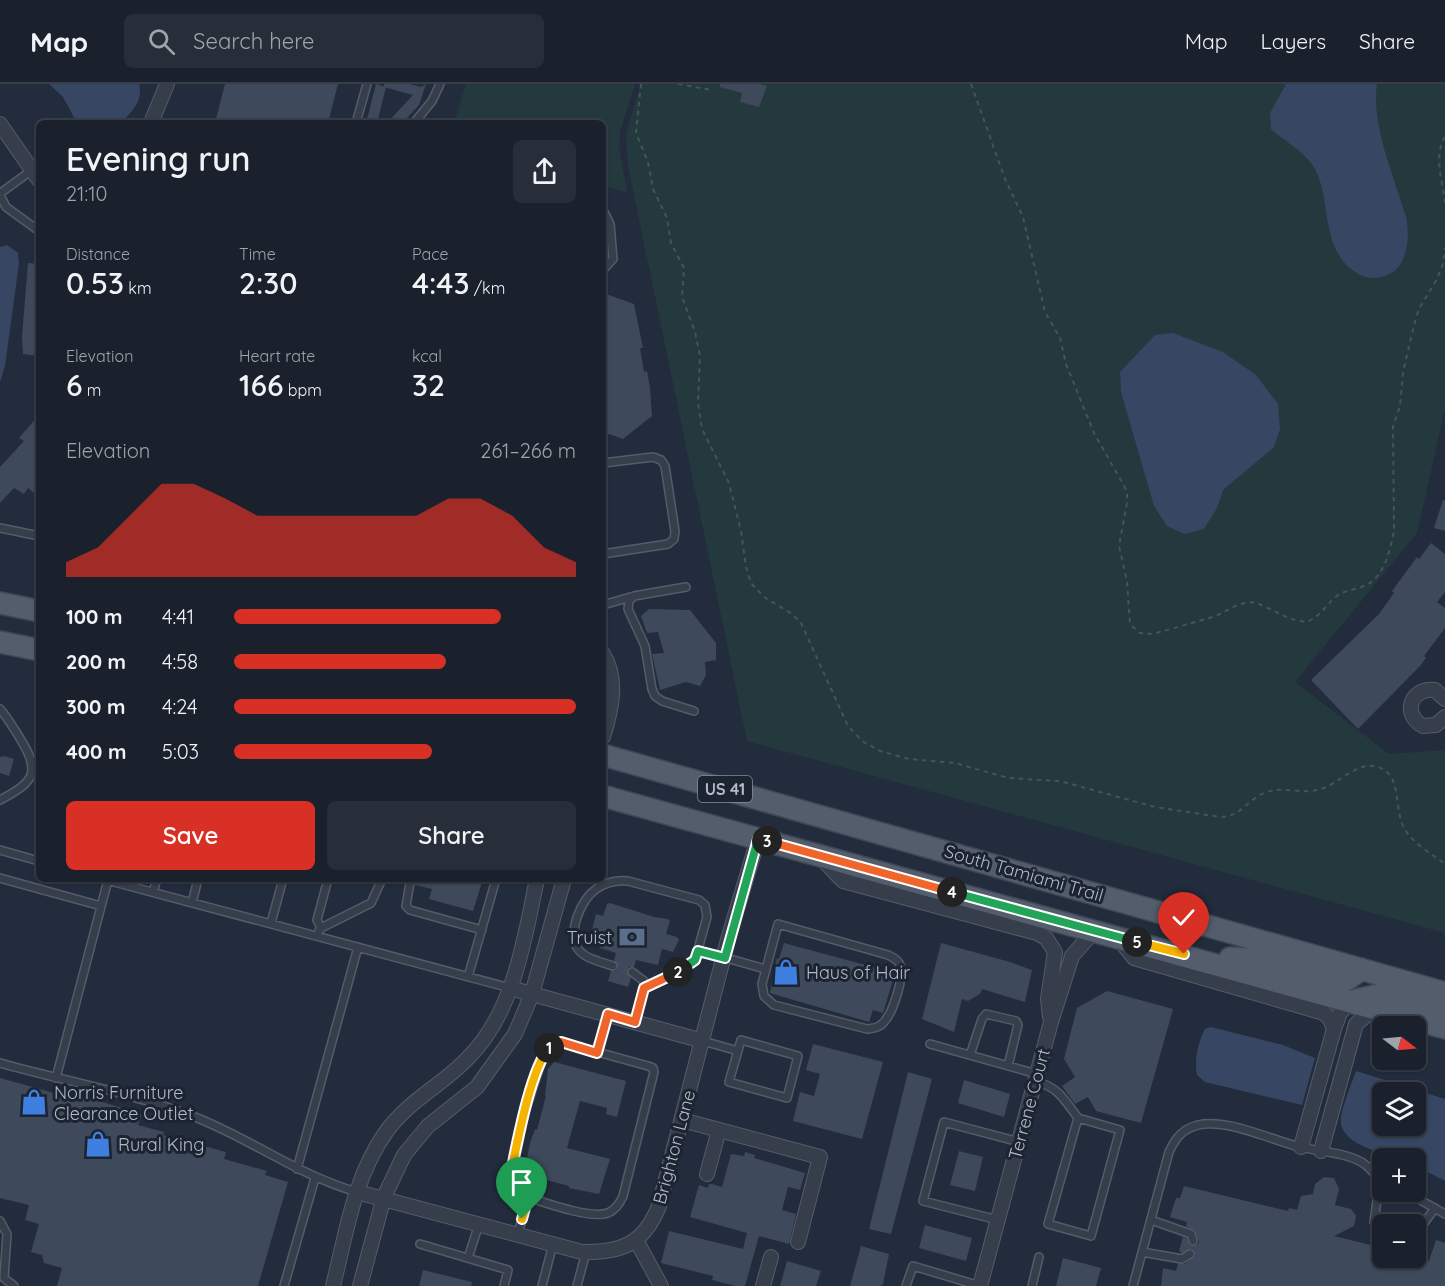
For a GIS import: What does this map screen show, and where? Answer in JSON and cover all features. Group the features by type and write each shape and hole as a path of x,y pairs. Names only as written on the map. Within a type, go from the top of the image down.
{"main road":[{"path":"0,603 36,610"},
{"path":"0,642 36,649"},
{"name":"South Tamiami Trail","path":"606,756 1445,993"},
{"name":"South Tamiami Trail","path":"606,797 1184,954 1445,1028"},
{"path":"1184,954 1262,960 1333,979 1346,980 1362,969"},
{"path":"1350,1002 1383,994 1445,1009"}],"street":[{"path":"152,120 167,84"},
{"path":"0,124 36,175"},
{"path":"606,662 611,674 612,690 611,707 606,726"},
{"path":"1442,690 1428,689 1419,692 1411,702 1410,711 1412,717 1423,726 1436,725 1445,717"},
{"name":"Brighton Lane","path":"636,1240 646,1230 659,1206 758,839"},
{"path":"819,855 843,881 1037,933 1046,938 1055,952 1048,999 1051,1022"},
{"path":"333,1286 357,1192 371,1157 385,1133 413,1102 457,1069 478,1048 497,1018 510,988 536,882"},
{"path":"360,1286 384,1197 396,1167 415,1140 442,1114 464,1099 489,1073 515,1034 532,994 563,882"},
{"name":"Terrene Court","path":"980,1286 1051,1022 1072,956 1095,930"},
{"path":"1116,936 1134,958 1324,1013 1330,1018 1334,1029"},
{"path":"510,988 703,1041"},
{"path":"1301,1147 1334,1029 1340,1013 1350,1002"},
{"path":"1321,1151 1356,1024 1375,1008"},
{"path":"682,1120 820,1157 798,1242"},
{"path":"707,1174 719,1130"},
{"path":"357,1192 384,1197 586,1252 611,1251 636,1240 661,1286"},
{"path":"763,1286 771,1257"}],"lane":[{"path":"357,120 367,84"},
{"path":"416,120 432,101 440,84"},
{"path":"36,175 0,195 6,207 36,229"},
{"path":"606,216 610,224 614,259 606,269"},
{"path":"606,463 653,457 661,460 665,466 675,531 674,539 668,544 606,554"},
{"path":"0,528 36,535"},
{"path":"606,604 633,596 686,587"},
{"path":"633,596 629,601 628,609 645,646 652,689 662,700 694,711"},
{"path":"0,709 35,761 36,772 23,788 0,800"},
{"path":"0,850 36,860"},
{"path":"0,878 101,906"},
{"path":"613,966 582,953 576,944 574,930 579,913 595,890 619,880 628,880 689,897 705,905 707,917 695,960 684,969 644,988"},
{"path":"56,1078 101,906 105,882"},
{"path":"113,882 510,988"},
{"path":"153,892 156,882"},
{"path":"192,903 197,882"},
{"path":"271,923 282,882"},
{"path":"321,928 317,920 327,882"},
{"path":"316,936 321,928 371,903 381,882"},
{"path":"468,977 495,882"},
{"path":"410,883 406,906 410,910 482,930"},
{"path":"778,924 888,955 898,961 901,968 897,994 885,1022 878,1028 867,1029 774,1005 764,996 762,984 765,969 778,924"},
{"path":"297,1169 358,947"},
{"path":"698,951 765,969"},
{"path":"632,972 644,981 635,1022"},
{"path":"597,1053 608,1014"},
{"path":"970,1055 982,1019 986,1014 1016,1021 1018,1025 1008,1066"},
{"path":"741,1040 798,1056 786,1098 729,1082 738,1051 741,1040"},
{"path":"703,1041 738,1051"},
{"path":"561,1042 597,1053 653,1068 654,1072 620,1203 610,1212 596,1215 514,1193 508,1187 525,1112 546,1050 561,1042"},
{"path":"930,1044 1008,1066 1036,1078 1059,1092 1078,1118 1120,1130 1090,1236 1048,1224 1078,1118"},
{"path":"0,1063 195,1117 246,1140 315,1178 357,1192"},
{"path":"998,1220 923,1201 944,1122 1019,1142"},
{"path":"1133,1286 1169,1152 1173,1142 1189,1128 1210,1124 1227,1126 1301,1147 1345,1156 1363,1163 1372,1172"},
{"path":"284,1286 315,1178"},
{"path":"518,1234 528,1197"},
{"path":"1424,1202 1445,1214"},
{"path":"1426,1220 1435,1208"},
{"path":"1151,1220 1186,1231 1191,1234 1193,1241"},
{"path":"0,1221 7,1234 4,1278 14,1286"},
{"path":"468,1258 479,1224"},
{"path":"420,1244 508,1270 504,1286"},
{"path":"542,1286 553,1244"},
{"path":"577,1286 586,1252"},
{"path":"1142,1252 1182,1259 1190,1254"},
{"path":"1032,1286 1039,1257"},
{"path":"906,1286 913,1266 980,1286"}],"path":[{"path":"641,84 636,133 648,162 653,189 667,219 671,243 684,268 682,297 695,332 700,356 698,403 702,429 729,483 741,531 748,575 754,587 764,597 792,614 801,623 843,716 855,735 880,751 909,759 955,763 1008,778 1060,781 1155,807 1220,817 1239,813 1267,792 1316,791 1371,765 1387,772 1394,781 1398,813 1406,831 1417,843 1445,864"},
{"path":"678,84 712,90"},
{"path":"971,84 1005,179 1026,226 1043,305 1060,338 1066,364 1094,432 1127,491 1119,555 1125,572 1130,624 1140,633 1153,634 1208,619 1247,602 1262,603 1283,616 1306,622 1320,614 1340,594 1365,586 1378,576 1391,548 1394,531 1392,435 1400,406 1403,372 1420,307 1436,281 1443,264 1445,248"},
{"path":"1445,137 1439,150 1445,203"}],"green space":[{"path":"466,84 635,84 620,132 619,147 627,192 606,187 606,120 455,120"},
{"path":"641,84 1445,84 1445,409 1417,533 1295,682 1389,754 1445,750 1445,933 747,741 628,166 626,134"}],"water":[{"path":"49,84 139,84 140,90 138,101 123,120 75,120 63,97"},
{"path":"1286,84 1377,84 1379,126 1406,215 1408,230 1405,254 1398,268 1392,273 1378,278 1362,276 1344,262 1336,250 1331,238 1324,196 1315,169 1301,152 1271,129 1270,113"},
{"path":"7,245 18,253 19,263 5,366 0,382 0,247"},
{"path":"1173,333 1223,352 1256,375 1278,404 1280,429 1274,447 1223,490 1217,508 1204,529 1185,534 1167,526 1154,506 1121,392 1120,372 1155,335"},
{"path":"1211,1027 1283,1045 1315,1058 1302,1105 1205,1082 1197,1075 1196,1058 1205,1029"},
{"path":"1356,1071 1391,1082 1372,1082 1372,1136 1426,1136 1426,1093 1445,1099 1445,1181 1426,1171 1426,1148 1372,1148 1372,1150 1352,1139 1341,1124 1346,1098"}],"building":[{"path":"225,84 338,84 329,120 216,120"},
{"path":"376,84 386,87 378,120 367,120"},
{"path":"384,84 410,84 421,87 426,84 419,105 405,120 390,120 413,95 384,87"},
{"path":"720,84 767,86 759,107 740,102 742,93 720,87"},
{"path":"28,263 36,264 36,356 23,354 22,337"},
{"path":"606,294 634,304 643,348 640,348 644,372 647,371 650,388 652,416 623,439 606,433"},
{"path":"36,418 36,490 34,493 28,488 24,494 14,488 0,503 0,467 24,441 19,438"},
{"path":"1443,500 1445,500 1445,531 1434,528"},
{"path":"1431,543 1445,554 1445,592 1437,602 1445,608 1445,628 1424,656 1426,658 1420,666 1358,729 1311,680 1379,614 1394,593 1392,591 1417,557 1419,559"},
{"path":"649,609 690,610 716,643 716,660 705,662 706,675 700,686 686,682 660,690 652,654 664,653 658,632 647,633 641,616"},
{"path":"0,757 14,759 9,776 0,773"},
{"path":"414,882 482,882 473,911 429,899 432,889 415,885"},
{"path":"607,904 668,919 670,921 666,934 677,937 679,940 673,952 662,949 658,965 636,960 634,967 629,967 627,971 631,978 628,987 608,981 611,971 616,971 618,967 614,960 616,953 600,948 599,944 596,944 599,932 592,930 596,914 603,916"},
{"path":"784,943 895,973 883,1013 873,1010 869,1022 770,993 777,958 779,959"},
{"path":"941,943 1032,970 1025,1002 982,989 980,994 968,1001 962,999 954,1032 922,1019"},
{"path":"1107,991 1173,1009 1141,1123 1096,1111 1088,1097 1075,1104 1062,1086 1075,1077 1064,1059 1077,1008"},
{"path":"813,1044 883,1062 862,1139 793,1121 800,1092 814,1096 820,1074 806,1070"},
{"path":"554,1062 626,1081 617,1117 606,1114 607,1108 580,1101 567,1148 610,1159 599,1194 569,1188 569,1186 539,1178 542,1168 526,1163 530,1143 535,1129 537,1130 546,1096 548,1069"},
{"path":"908,1072 932,1079 891,1234 869,1229"},
{"path":"0,1078 47,1091 73,1102 75,1096 89,1098 142,1114 138,1125 164,1132 163,1135 226,1152 224,1159 267,1171 265,1175 288,1182 258,1286 57,1286 62,1268 44,1263 42,1255 31,1252 39,1224 25,1220 29,1205 0,1198"},
{"path":"964,1080 1010,1094 1004,1117 958,1103"},
{"path":"959,1151 983,1157 975,1191 950,1185"},
{"path":"745,1152 755,1155 754,1158 805,1173 800,1190 788,1187 782,1210 796,1214 789,1244 759,1236 745,1286 712,1280 713,1276 661,1263 669,1231 743,1249 747,1233 690,1217 699,1185 708,1188 709,1184 722,1187 731,1154 744,1156"},
{"path":"1324,1177 1334,1178 1339,1189 1335,1205 1351,1209 1356,1216 1354,1226 1334,1236 1372,1245 1372,1268 1426,1268 1426,1260 1429,1261 1436,1240 1445,1243 1445,1286 1161,1286 1163,1268 1176,1271 1178,1264 1185,1264 1195,1256 1192,1249 1182,1253 1179,1251 1183,1237 1191,1246 1199,1242 1195,1231 1186,1226 1187,1222 1170,1217 1176,1198 1180,1198 1184,1186 1288,1211 1289,1208 1297,1210 1301,1196 1313,1194 1315,1184"},
{"path":"925,1225 972,1238 966,1261 919,1248"},
{"path":"861,1246 889,1254 883,1284 880,1286 850,1286"},
{"path":"1063,1258 1101,1268 1096,1286 1056,1286"},
{"path":"787,1261 821,1271 816,1286 780,1286"},
{"path":"423,1270 472,1282 471,1286 419,1286"}],"place":[{"name":"Truist","path":"632,937"},
{"name":"Haus of Hair","path":"786,972"},
{"name":"Norris Furniture Clearance Outlet","path":"34,1102"},
{"name":"Rural King","path":"98,1144"}],"route":[{"path":"522,1219 528,1197 514,1193 508,1187 525,1112 546,1050 561,1042 597,1053 608,1014 635,1022 644,988 684,969 695,960 698,951 725,958 729,936 758,839 1184,954"}]}
